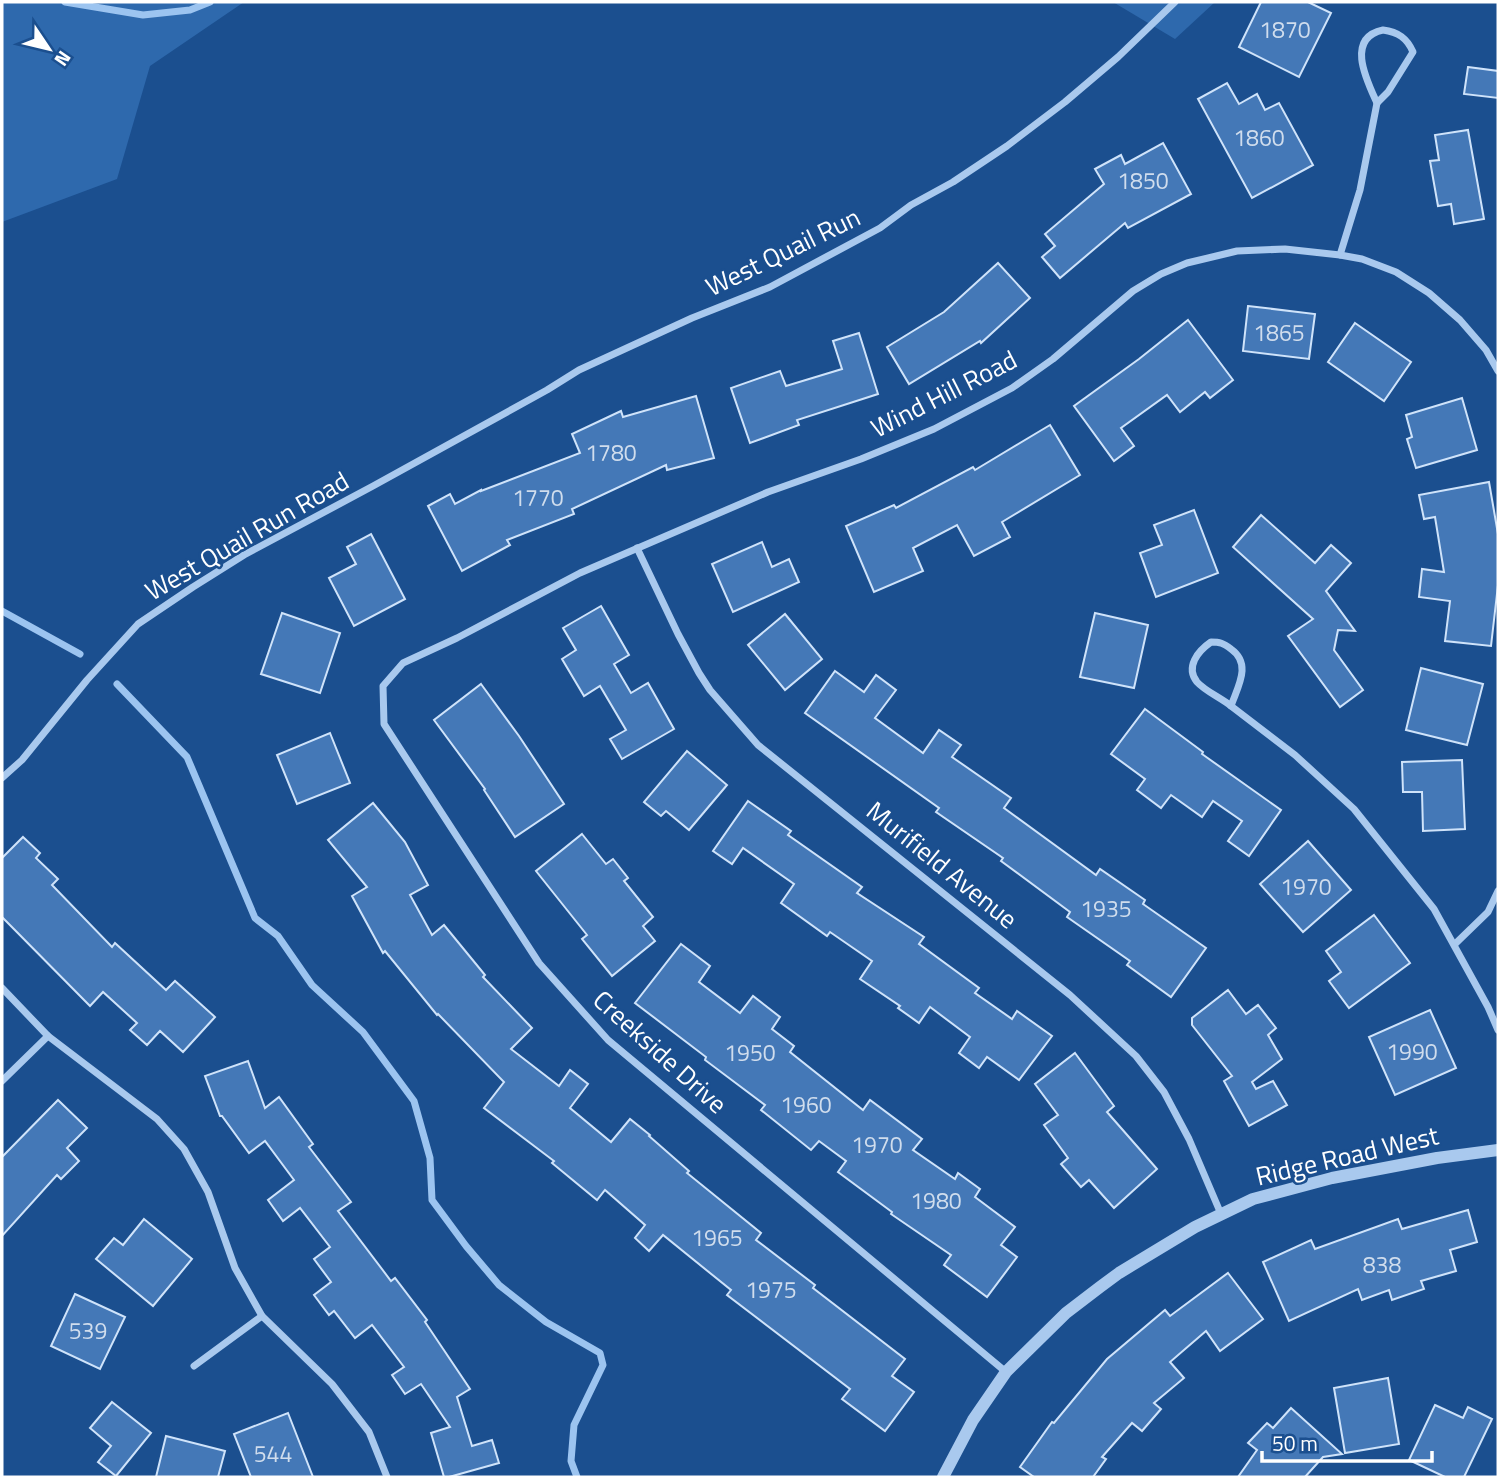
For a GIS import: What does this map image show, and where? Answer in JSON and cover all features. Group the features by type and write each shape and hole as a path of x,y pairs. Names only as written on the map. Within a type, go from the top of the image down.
{"street":[{"name":"West Quail Run","path":"373,486 579,370 692,318 770,287 880,228 911,205 953,182 1007,146 1065,102 1118,57 1175,2"},
{"path":"1340,255 1360,190 1377,103 1388,92 1413,52 1401,35 1394,31 1377,32 1363,46 1361,55 1364,72 1377,103"},
{"name":"Wind Hill Road","path":"383,686 403,663 457,638 580,573 768,492 861,459 934,429 1012,388 1053,359 1133,291 1161,274 1187,264 1237,251 1285,249 1363,259 1396,272 1429,293 1460,320 1486,350 1498,371"},
{"name":"West Quail Run Road","path":"2,778 22,760 87,680 138,624 244,555 373,486"},
{"name":"Murifield Avenue","path":"637,548 699,673 710,690 758,745 1070,995 1136,1056 1164,1092 1189,1139 1221,1214"},
{"path":"1231,706 1242,674 1242,662 1239,654 1223,642 1210,642 1194,658 1194,675 1198,682 1295,755 1353,809 1434,909 1455,944 1498,1030"},
{"name":"Creekside Drive","path":"383,686 384,724 539,963 608,1040 1006,1373"},
{"path":"1455,944 1488,912 1498,891"},
{"path":"2,988 48,1036 157,1119 184,1149 208,1192 235,1268 262,1316 332,1384 369,1432 387,1477"},
{"path":"2,1081 48,1036"},
{"name":"Ridge Road West","path":"943,1477 973,1420 1006,1373 1066,1314 1119,1273 1195,1227 1253,1199 1332,1178 1437,1158 1498,1150"},
{"path":"194,1366 262,1316"}],"shaded area":[{"path":"2,2 244,2 150,66 117,179 2,222"},
{"path":"1113,2 1215,2 1175,39"}],"building":[{"path":"1261,2 1308,2 1331,13 1299,77 1239,47"},
{"path":"1468,67 1498,71 1498,98 1464,94"},
{"path":"1227,83 1239,104 1257,94 1265,110 1279,103 1313,165 1252,198 1198,99"},
{"path":"1468,130 1484,219 1454,224 1451,204 1438,206 1430,161 1439,160 1435,135"},
{"path":"1163,143 1191,194 1128,228 1125,223 1060,278 1042,257 1055,246 1045,234 1104,184 1095,169 1121,155 1125,164"},
{"path":"998,263 1030,298 981,343 980,341 909,384 887,347 944,312"},
{"path":"1248,306 1315,314 1309,359 1243,351"},
{"path":"1188,320 1233,380 1210,398 1205,392 1180,412 1167,395 1121,428 1134,446 1114,461 1074,406"},
{"path":"1355,323 1411,362 1384,401 1328,362"},
{"path":"859,333 878,394 797,420 799,425 750,443 731,388 780,371 786,386 842,369 833,341"},
{"path":"696,396 714,458 667,470 666,465 572,509 574,514 507,540 510,545 462,571 428,506 450,494 455,504 481,490 580,453 572,434 621,411 623,417"},
{"path":"1462,398 1477,450 1416,468 1407,439 1412,437 1406,415"},
{"path":"1050,425 1080,475 1002,522 1010,537 974,556 957,525 913,548 923,571 874,592 846,526 894,505 896,508 973,467 975,470"},
{"path":"1489,482 1498,534 1498,585 1491,646 1445,641 1450,601 1419,597 1422,569 1444,572 1435,517 1424,519 1419,495"},
{"path":"1194,510 1218,573 1156,597 1140,553 1162,545 1154,525"},
{"path":"1261,515 1315,563 1331,545 1351,563 1326,591 1355,631 1338,630 1334,650 1363,690 1340,707 1288,636 1313,619 1233,547"},
{"path":"371,534 405,599 354,626 329,578 356,564 347,547"},
{"path":"762,542 772,567 789,559 799,582 733,612 712,564"},
{"path":"601,606 629,655 614,664 631,693 648,683 674,729 622,759 610,739 626,730 600,686 584,696 562,659 576,650 563,628"},
{"path":"282,613 340,633 320,693 261,674"},
{"path":"1095,613 1148,625 1134,688 1080,677"},
{"path":"785,614 822,659 785,690 748,645"},
{"path":"1421,668 1483,684 1467,745 1406,730"},
{"path":"835,671 864,692 876,675 896,690 875,718 923,753 939,730 961,745 952,757 1011,798 1004,808 1096,875 1100,869 1145,900 1143,904 1206,948 1171,997 1127,965 1130,961 1067,917 1070,912 1001,861 1003,858 936,812 939,808 805,713"},
{"path":"481,684 564,804 515,837 485,789 434,720"},
{"path":"1145,709 1203,752 1202,754 1281,810 1249,856 1228,841 1242,821 1213,801 1202,817 1171,795 1161,808 1137,790 1145,779 1111,754"},
{"path":"330,733 350,783 297,804 277,755"},
{"path":"687,751 727,785 689,830 666,811 661,816 644,802"},
{"path":"1462,760 1465,829 1423,831 1422,792 1403,792 1402,762"},
{"path":"748,801 791,831 788,835 862,887 857,893 924,937 919,944 979,988 975,993 1012,1019 1017,1011 1052,1036 1019,1080 987,1057 979,1068 959,1053 970,1037 930,1007 919,1023 898,1008 900,1006 860,979 872,961 830,932 827,936 781,903 794,884 743,848 732,864 713,851"},
{"path":"373,803 405,842 428,885 410,895 432,935 444,925 485,975 483,977 532,1028 511,1049 559,1086 570,1070 588,1084 570,1108 611,1142 630,1119 689,1171 687,1173 761,1233 756,1240 905,1359 892,1376 914,1392 885,1431 842,1399 850,1389 727,1295 731,1290 663,1235 649,1251 635,1238 645,1225 605,1190 597,1200 552,1163 554,1161 484,1108 504,1082 437,1015 385,951 383,953 352,896 367,887 328,840"},
{"path":"582,834 606,864 613,859 628,878 624,881 653,917 643,926 655,941 612,976 582,939 587,935 536,871"},
{"path":"23,837 40,853 36,858 58,879 52,885 112,947 115,943 166,990 175,981 215,1017 183,1052 160,1031 147,1045 130,1030 137,1023 103,992 90,1006 2,917 2,858"},
{"path":"1308,841 1351,890 1303,932 1260,884"},
{"path":"1374,915 1410,963 1349,1008 1329,981 1341,972 1326,951"},
{"path":"681,944 710,966 699,982 740,1013 753,996 780,1017 772,1029 794,1046 790,1052 863,1110 870,1100 922,1139 913,1150 955,1179 958,1173 980,1189 975,1197 1015,1227 1001,1245 1017,1257 987,1297 944,1265 951,1255 891,1214 892,1212 838,1172 846,1161 819,1141 811,1150 761,1110 765,1105 635,1003"},
{"path":"1228,990 1246,1014 1258,1005 1276,1028 1268,1035 1282,1059 1252,1082 1256,1089 1273,1081 1287,1105 1249,1126 1224,1081 1232,1076 1192,1025 1192,1018"},
{"path":"1430,1010 1456,1068 1395,1095 1369,1037"},
{"path":"1075,1053 1114,1106 1107,1112 1157,1169 1114,1208 1089,1180 1081,1187 1061,1164 1068,1158 1044,1125 1058,1115 1035,1084"},
{"path":"248,1061 265,1108 279,1097 313,1144 309,1147 351,1202 338,1211 391,1281 395,1278 427,1320 425,1322 470,1389 457,1397 472,1446 492,1440 499,1463 444,1477 431,1433 450,1427 421,1384 405,1394 392,1375 404,1367 372,1325 355,1338 334,1311 329,1315 314,1295 331,1282 314,1259 330,1247 300,1208 283,1221 268,1200 294,1180 265,1141 249,1153 220,1116 205,1076"},
{"path":"58,1100 87,1128 67,1148 79,1161 61,1179 57,1175 2,1236 2,1157"},
{"path":"1468,1210 1477,1242 1450,1250 1456,1271 1421,1281 1424,1289 1392,1300 1389,1290 1362,1300 1358,1289 1289,1321 1263,1262 1311,1240 1315,1249 1398,1219 1402,1229"},
{"path":"144,1219 192,1259 153,1306 96,1259 114,1238 123,1245"},
{"path":"1228,1273 1263,1319 1220,1351 1206,1331 1170,1362 1184,1378 1154,1403 1161,1409 1142,1431 1132,1423 1102,1457 1106,1459 1093,1477 1034,1477 1020,1467 1052,1422 1054,1423 1107,1359 1165,1310 1170,1316"},
{"path":"75,1294 125,1317 100,1369 51,1346"},
{"path":"1388,1378 1399,1444 1345,1453 1334,1388"},
{"path":"112,1402 151,1433 116,1476 98,1462 111,1446 90,1428"},
{"path":"1435,1405 1463,1418 1468,1407 1492,1419 1464,1477 1445,1477 1409,1460"},
{"path":"1291,1408 1342,1454 1323,1457 1305,1477 1238,1477 1257,1450 1248,1443 1267,1423 1273,1428"},
{"path":"288,1413 313,1477 251,1477 234,1434"},
{"path":"166,1436 225,1451 218,1477 156,1477"}],"waterway":[{"path":"65,2 143,15 190,10 210,2"},
{"path":"2,611 80,654"},
{"path":"117,684 187,757 255,918 278,936 312,985 363,1032 414,1101 430,1158 432,1200 499,1285 546,1322 600,1353 603,1365 574,1425 571,1461 577,1477"}]}
